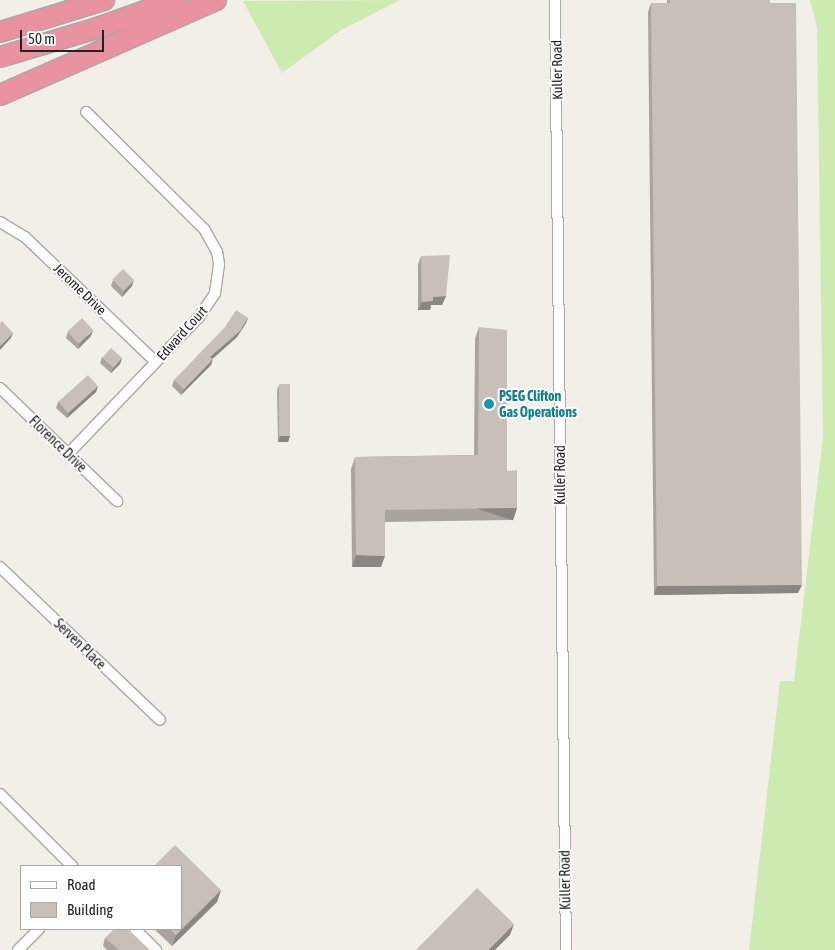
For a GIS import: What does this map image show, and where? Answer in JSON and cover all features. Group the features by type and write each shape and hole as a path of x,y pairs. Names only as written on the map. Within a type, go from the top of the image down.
{"highway":[{"path":"0,32 104,0"},
{"path":"0,57 97,28 176,0"},
{"path":"0,95 216,0"}],"street":[{"name":"Kuller Road","path":"555,0 566,950"},
{"name":"Edward Court","path":"68,454 210,304 218,284 217,252 204,229 86,112"},
{"name":"Jerome Drive","path":"0,222 25,237 156,362"},
{"name":"Florence Drive","path":"0,388 117,501"},
{"name":"Serven Place","path":"0,567 160,720"},
{"path":"0,794 71,865"},
{"path":"18,950 38,930"},
{"path":"136,930 156,950"}],"green space":[{"path":"400,0 341,30 282,73 243,1"},
{"path":"810,0 835,0 835,950 749,950 780,681 794,681 823,436 817,28"}],"building":[{"path":"670,0 770,0 770,3 796,3 802,585 657,586 651,3 670,3"},
{"path":"450,255 446,296 433,297 433,301 422,302 421,256"},
{"path":"123,269 134,280 124,291 112,280"},
{"path":"236,310 248,318 240,331 210,357 213,359 184,389 174,380 225,327"},
{"path":"82,318 93,330 78,343 67,332"},
{"path":"2,321 13,333 0,346 0,323"},
{"name":"PSEG Clifton Gas Operations","path":"479,327 507,330 507,471 517,470 517,508 385,510 385,556 356,555 355,457 478,455"},
{"path":"111,348 122,358 113,368 102,358"},
{"path":"88,375 98,386 68,413 58,402"},
{"path":"279,384 290,384 290,436 279,436"},
{"path":"175,845 221,890 182,929 182,865 155,865"},
{"path":"477,888 514,924 488,950 416,950"},
{"path":"113,930 128,930 150,950 119,950 105,938"},
{"path":"171,930 181,930 176,935"}],"place":[{"name":"PSEG Clifton Gas Operations","path":"489,404"}]}
